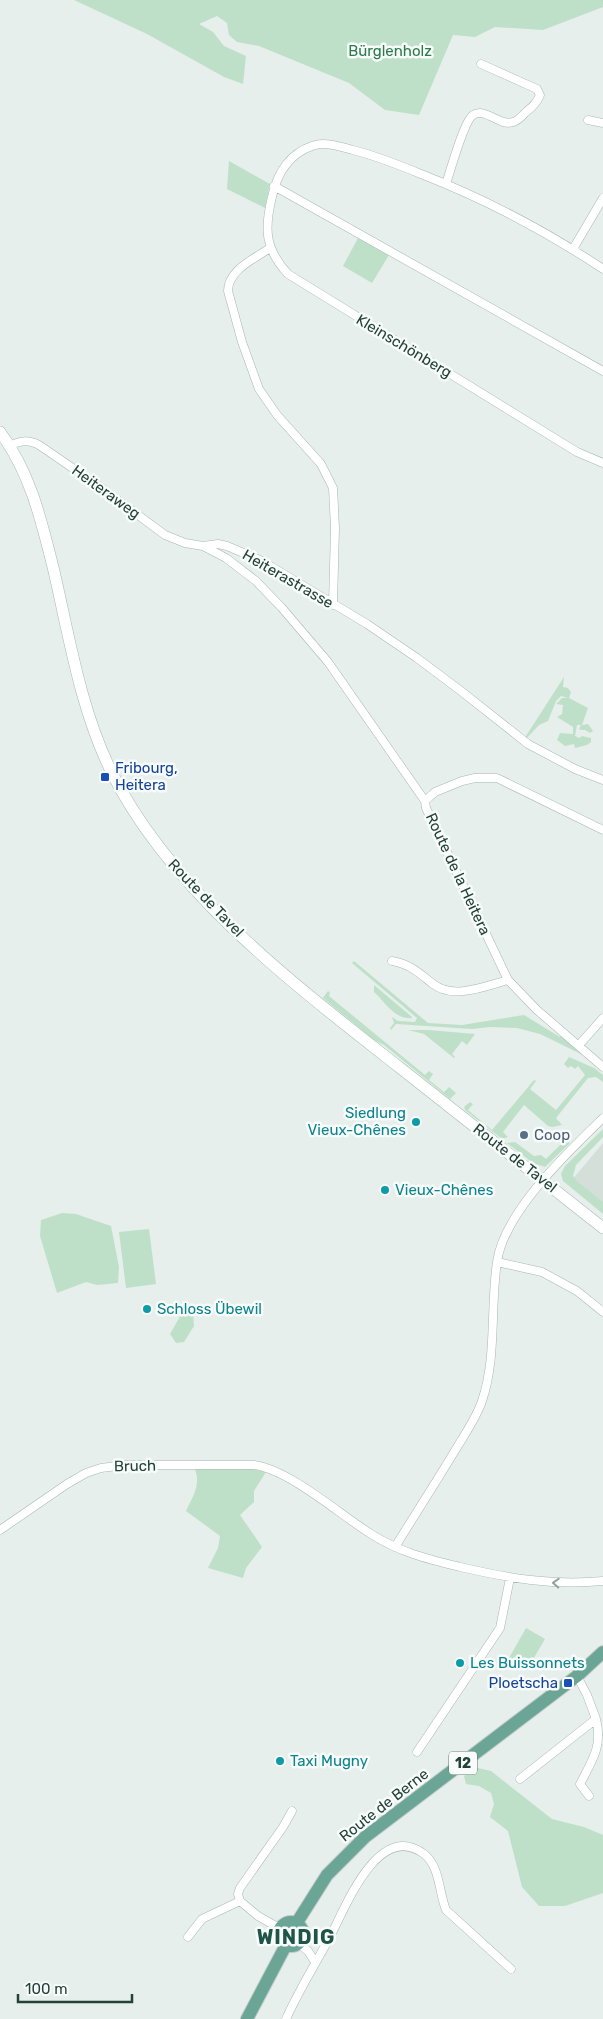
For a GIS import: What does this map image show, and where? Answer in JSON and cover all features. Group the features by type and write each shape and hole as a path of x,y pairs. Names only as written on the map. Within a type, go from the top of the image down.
{"main road":[{"name":"Route de Tavel","path":"0,432 27,478 40,513 84,698 95,732 120,788 154,842 205,900 278,968 355,1032 603,1228"},
{"name":"Route de Berne","path":"296,1924 327,1875 365,1837 577,1676 603,1652"},
{"path":"286,1924 296,1924 302,1928 301,1939 292,1946 286,1944 281,1940 281,1929 286,1924"},
{"path":"246,2019 286,1944"}],"street":[{"path":"446,184 464,130 468,120 473,115 482,113 508,123 514,122 538,101 540,95 538,89 481,64"},
{"path":"588,120 603,124"},
{"name":"Kleinschönberg","path":"603,269 573,249 502,210 446,184 373,155 330,144 314,146 293,158 281,170 274,186 269,209 267,232 270,248 278,264 288,274 576,452 603,463"},
{"path":"274,186 603,370"},
{"path":"573,249 603,198"},
{"path":"270,248 234,273 228,283 228,291 242,342 259,389 277,416 321,464 333,488 335,528 333,605"},
{"name":"Heiteraweg","path":"9,446 24,441 39,444 103,488 165,535 186,543 203,546"},
{"name":"Heiterastrasse","path":"203,546 218,544 244,552 367,624 461,690 528,744 575,769 603,780"},
{"name":"Heiterastrasse","path":"203,546 241,569 282,608 328,662 425,801"},
{"name":"Route de la Heitera","path":"603,830 497,778 475,778 462,781 435,792 425,801 426,808 508,980 537,1010 603,1067"},
{"path":"392,961 414,968 442,990 454,992 468,991 508,980"},
{"path":"579,1045 603,1018"},
{"path":"395,1547 449,1461 482,1403 490,1360 497,1262 514,1220 544,1181 603,1118"},
{"path":"497,1262 542,1272 577,1291 603,1312"},
{"name":"Bruch","path":"0,1530 67,1484 95,1469 124,1464 254,1466 265,1468 287,1477 372,1534 395,1547 423,1558 510,1578 565,1583 603,1581"},
{"path":"417,1752 500,1628 510,1578"},
{"path":"577,1676 587,1695 596,1719 600,1737 600,1745 580,1784 589,1796"},
{"path":"520,1779 596,1719"},
{"path":"281,1929 258,1916 240,1901 238,1894 240,1888 292,1811"},
{"path":"286,2019 349,1896 380,1856 396,1847 412,1847 425,1855 435,1869 441,1898 446,1910 511,1969"},
{"path":"188,1937 202,1919 240,1901"},
{"path":"301,1939 326,1943"},
{"path":"301,1939 316,1962"}],"shaded area":[{"path":"603,1143 603,1208 571,1181"}],"green space":[{"name":"Bürglenholz","path":"74,0 603,0 603,7 543,30 495,27 475,37 453,35 419,115 385,110 349,83 259,46 237,42 229,35 227,23 217,16 199,24 213,32 224,46 246,56 243,84 224,77 147,34"},
{"path":"229,161 270,184 265,208 227,189"},
{"path":"358,238 389,255 372,283 343,266"},
{"path":"564,677 563,687 568,688 571,692 569,698 588,708 582,725 588,724 593,731 590,733 581,730 579,729 581,725 577,725 575,736 591,738 591,742 575,748 574,744 565,746 557,740 560,733 573,734 573,727 557,717 562,714 563,705 556,704 562,698 568,698 561,696 556,701 548,721 539,725 524,739"},
{"path":"354,961 428,1023 462,1025 524,1015 560,1037 561,1035 585,1056 540,1034 517,1028 490,1027 472,1029 396,1024 391,1030 390,1028 394,1023 392,1017 398,1021 415,1022 417,1018 352,963"},
{"path":"374,985 412,1018 400,1016 391,1010 374,992"},
{"path":"328,991 330,993 329,996 425,1075 429,1071 433,1074 429,1080 444,1092 449,1087 456,1093 450,1099 384,1045 374,1040 323,998"},
{"path":"408,1030 475,1034 467,1045 462,1041 452,1054 454,1058 424,1034"},
{"path":"569,1057 594,1068 603,1075 603,1082 596,1077 588,1078 556,1118 562,1125 548,1126 524,1105 503,1132 508,1137 502,1139 465,1110 464,1107 470,1102 473,1104 468,1110 492,1130 534,1080 536,1081 530,1089 556,1110 585,1075 578,1066 575,1069 571,1066 568,1068 564,1064"},
{"path":"603,1129 603,1137 576,1165 573,1176 603,1202 603,1214 563,1181 561,1174 565,1166"},
{"path":"560,1135 570,1143 545,1167 533,1163 507,1143 515,1142 534,1156 541,1155 546,1159 564,1141 560,1138"},
{"path":"62,1213 76,1214 111,1226 119,1267 118,1283 97,1285 86,1282 57,1293 40,1236 41,1220"},
{"path":"149,1229 156,1284 126,1288 119,1232"},
{"path":"182,1313 193,1313 194,1326 184,1342 176,1343 170,1334"},
{"path":"247,1468 266,1472 254,1491 254,1502 240,1515 262,1547 246,1568 243,1578 208,1568 218,1548 220,1536 186,1511 197,1485 195,1469"},
{"path":"526,1628 545,1639 528,1668 509,1658"},
{"path":"478,1768 491,1771 552,1819 584,1827 603,1835 603,1893 565,1906 539,1906 522,1887 508,1831 490,1817 494,1804 491,1793 479,1786 466,1784 464,1776"}],"place":[{"name":"Fribourg, Heitera","path":"105,777"},
{"name":"Siedlung Vieux-Chênes","path":"416,1122"},
{"name":"Coop","path":"524,1135"},
{"name":"Vieux-Chênes","path":"385,1190"},
{"name":"Schloss Übewil","path":"147,1309"},
{"name":"Les Buissonnets","path":"460,1663"},
{"name":"Ploetscha","path":"568,1683"},
{"name":"Taxi Mugny","path":"280,1761"}],"district":[{"name":"WINDIG","path":"296,1937"}]}
